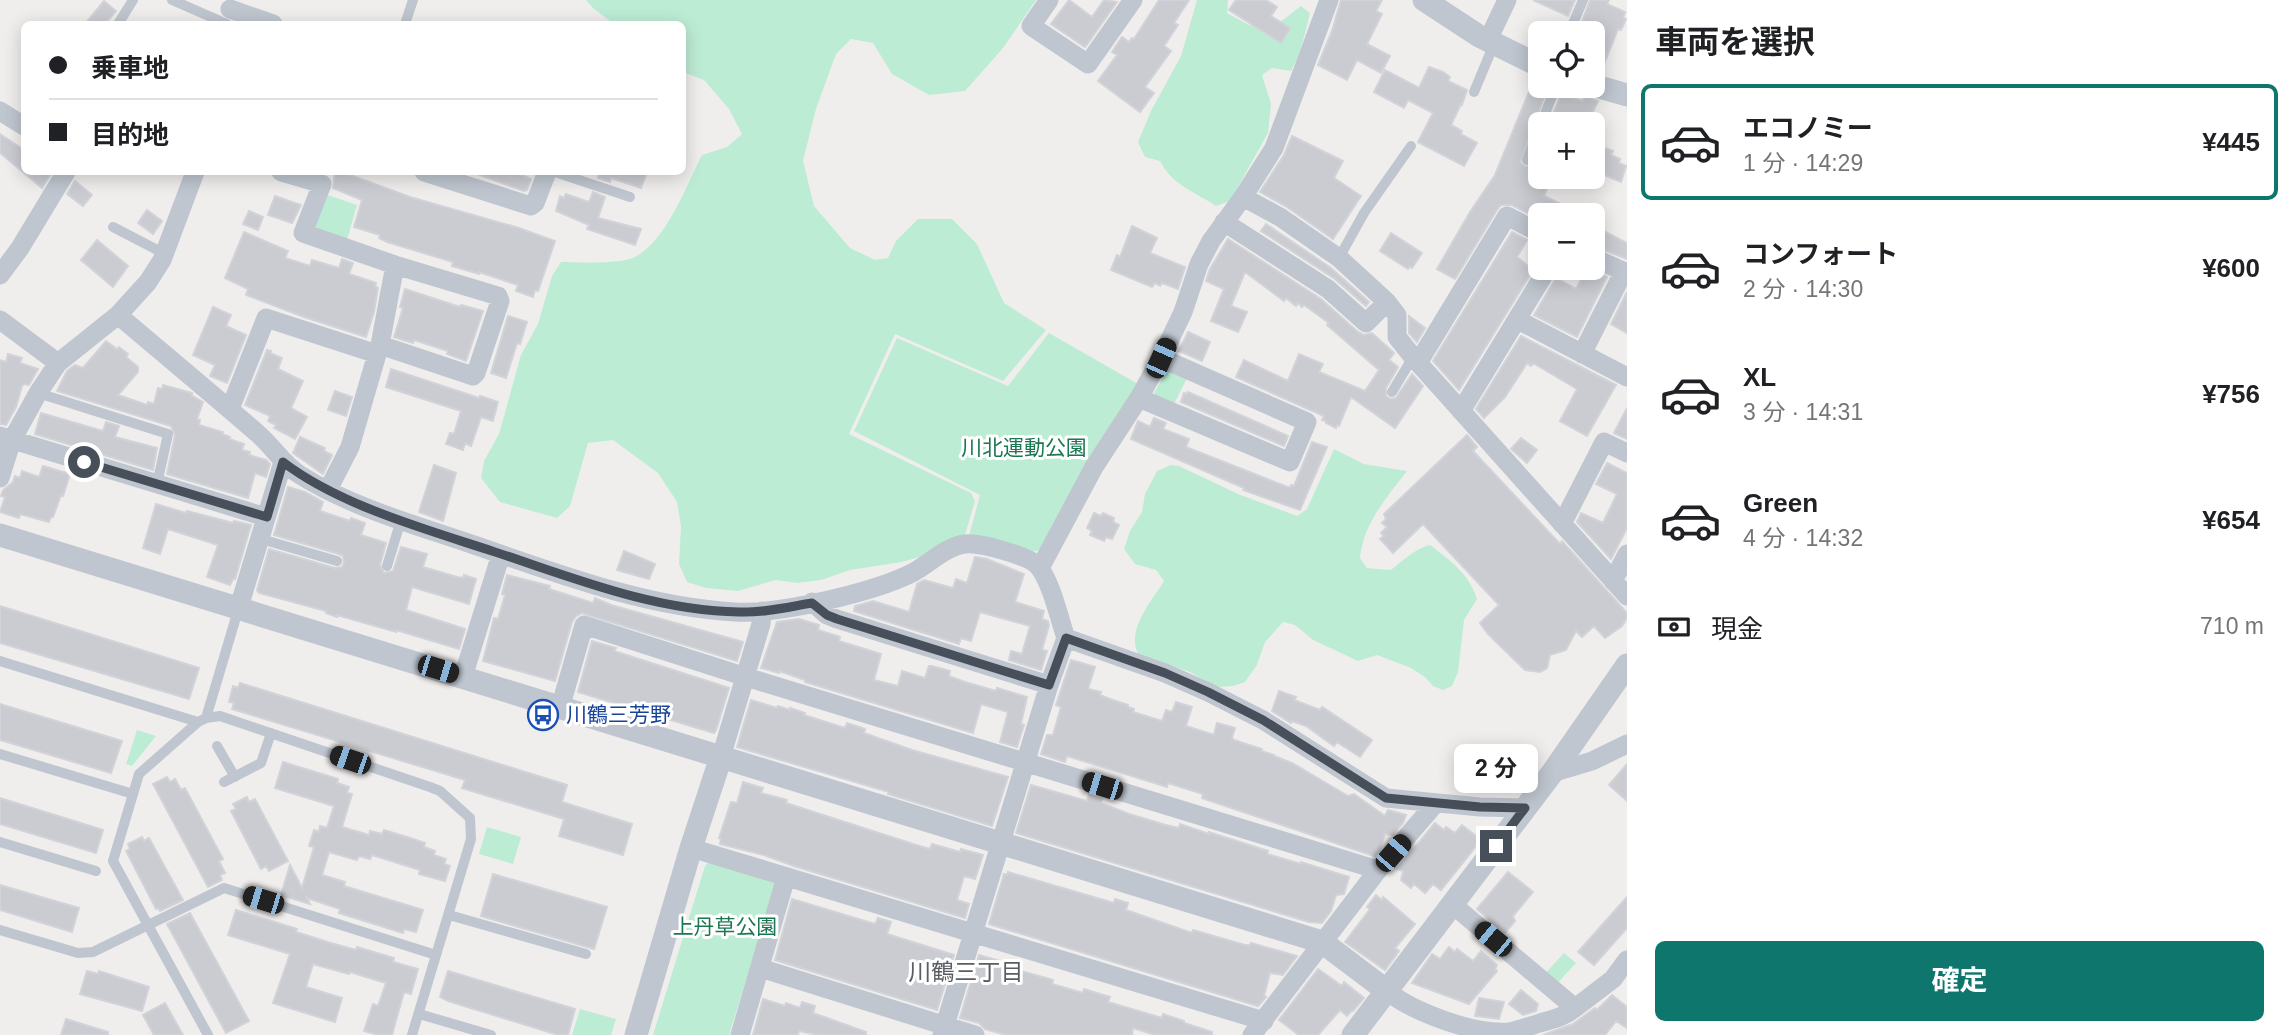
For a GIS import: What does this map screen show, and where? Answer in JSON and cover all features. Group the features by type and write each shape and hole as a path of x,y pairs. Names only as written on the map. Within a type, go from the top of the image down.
{"street":[{"path":"1049,0 1031,26 1088,64 1133,0"},
{"path":"1040,568 1094,467 1139,398 1161,358 1183,312 1204,253 1274,148 1329,0"},
{"path":"1424,0 1491,42 1528,60"},
{"path":"1491,42 1507,0"},
{"path":"229,15 258,21"},
{"path":"1605,89 1627,95"},
{"path":"0,111 21,124"},
{"path":"0,275 20,248 64,175"},
{"path":"0,478 6,438 58,363 118,315 148,282 165,254 194,175"},
{"path":"230,409 267,318 473,376 500,301 498,296 395,265 303,233 322,184 291,175"},
{"path":"434,175 531,205 535,203 546,175"},
{"path":"1243,197 1280,217 1339,258 1387,302 1397,315 1397,337 1415,360 1627,596"},
{"path":"1415,360 1507,216 1528,227"},
{"path":"1224,222 1328,289 1366,323 1387,302"},
{"path":"1582,354 1626,272 1605,263"},
{"path":"328,490 350,447 378,350 395,265"},
{"path":"1461,411 1541,280"},
{"path":"118,315 262,437 283,462 299,474 328,490 401,520 598,586 664,603 738,612 762,611 812,603 895,580 952,548 966,544 1031,559 1040,568 1066,638 1049,685 944,1030"},
{"path":"0,320 58,363"},
{"path":"1518,320 1627,377"},
{"path":"1139,398 1290,462 1307,422 1161,358"},
{"path":"6,438 267,517"},
{"path":"1562,524 1604,442 1627,453"},
{"path":"239,607 283,462"},
{"path":"0,535 1322,942 1403,1004 1429,1016 1488,1032 1508,1032 1565,1016 1613,979 1627,960"},
{"path":"463,677 501,554"},
{"path":"1613,581 1627,554"},
{"path":"812,603 837,619 1049,685"},
{"path":"636,1035 691,848 746,677 762,611"},
{"path":"560,708 584,625 1378,870"},
{"path":"1066,638 1165,673 1208,692 1263,720 1386,798 1435,804 1525,808"},
{"path":"1353,1035 1552,773 1627,665"},
{"path":"1552,773 1592,761 1627,744"},
{"path":"691,848 973,932 1258,1028 1378,870 1435,804"},
{"path":"740,1035 786,877"},
{"path":"1452,904 1575,1008"},
{"path":"760,968 944,1030 975,1035"}],"lane":[{"path":"120,21 133,0"},
{"path":"172,0 229,15"},
{"path":"406,21 413,0"},
{"path":"1574,21 1583,0"},
{"path":"1474,92 1491,42"},
{"path":"1339,258 1364,213 1411,146"},
{"path":"564,175 630,197"},
{"path":"113,227 165,254"},
{"path":"1392,392 1415,360"},
{"path":"38,393 168,434 157,484"},
{"path":"387,566 401,520"},
{"path":"261,539 337,561"},
{"path":"202,720 239,607"},
{"path":"0,661 202,720"},
{"path":"208,1035 113,861 139,774 202,720 220,716 440,791 470,818 471,839 412,1035"},
{"path":"224,782 261,763 271,733"},
{"path":"217,746 235,777"},
{"path":"0,754 133,794"},
{"path":"0,842 96,871"},
{"path":"0,930 78,953 93,952 224,888 436,955"},
{"path":"449,915 586,954"},
{"path":"419,1014 491,1035"}],"green space":[{"path":"586,0 1036,0 1003,48 965,91 929,95 892,74 873,43 851,39 836,54 816,109 803,161 814,206 850,248 875,260 888,258 896,241 918,219 952,219 977,244 1004,303 1046,330 1003,381 895,334 849,434 971,493 975,501 964,538 930,554 902,562 850,570 821,580 797,583 776,580 738,591 706,588 687,582 679,564 681,526 677,502 658,473 613,440 588,443 570,506 557,518 500,502 481,478 484,461 499,434 521,355 538,324 552,276 561,262 611,262 637,256 658,237 667,224 702,155 727,147 742,134 729,109 704,80 686,73 686,21 610,21"},
{"path":"1197,0 1228,0 1227,13 1249,25 1275,26 1301,6 1310,13 1291,71 1272,68 1262,75 1271,104 1268,133 1230,201 1216,206 1178,182 1160,161 1145,157 1138,142 1151,111 1181,56"},
{"path":"325,194 357,205 347,240 313,229"},
{"name":"川北運動公園","path":"1049,333 1138,384 1043,549 1032,552 969,536 980,495 854,431 897,338 1008,386"},
{"path":"1167,370 1188,376 1173,406 1156,399 1154,393"},
{"path":"1334,449 1364,464 1407,471 1377,512 1366,534 1360,558 1367,568 1391,570 1414,552 1430,545 1458,569 1474,590 1477,599 1464,620 1458,672 1452,686 1443,690 1433,686 1411,668 1377,655 1358,661 1313,640 1295,625 1283,622 1265,642 1257,665 1245,682 1233,686 1216,687 1190,672 1138,654 1135,635 1138,625 1164,581 1156,570 1135,564 1124,549 1130,531 1142,512 1145,494 1157,471 1171,465 1179,466 1238,494 1297,516 1307,509"},
{"path":"137,730 156,736 132,766 126,764"},
{"path":"487,827 521,837 513,864 479,854"},
{"name":"上丹草公園","path":"710,861 777,882 729,1035 653,1035 705,866"},
{"path":"1564,953 1576,963 1553,988 1541,978"},
{"path":"580,1009 616,1019 611,1035 572,1035"}],"building":[{"path":"1069,0 1092,17 1104,0 1117,2 1085,47 1051,24"},
{"path":"1159,0 1189,0 1174,23 1178,25 1164,46 1171,51 1145,87 1154,93 1140,112 1098,81 1117,55 1112,52 1122,37 1129,42 1134,39"},
{"path":"1236,0 1266,0 1277,7 1271,16 1290,28 1281,43 1229,10"},
{"path":"1341,0 1382,0 1376,11 1382,14 1367,44 1390,56 1381,73 1357,60 1347,80 1318,65"},
{"path":"1533,0 1575,0 1568,16"},
{"path":"1590,0 1609,0 1607,4 1625,12 1623,18 1626,19 1621,30 1618,29 1605,62 1605,21 1582,21"},
{"path":"104,1 116,11 108,21 87,21"},
{"path":"1429,67 1443,72 1450,77 1448,81 1467,90 1451,125 1477,143 1464,166 1418,142 1433,113 1408,100 1404,108 1374,92 1385,70 1419,88"},
{"path":"1528,94 1528,98 1544,98 1539,112 1528,112 1528,140 1520,162 1528,166 1528,189 1547,189 1544,196 1558,203 1528,203 1528,213 1512,205 1501,205 1455,279 1437,269 1495,175"},
{"path":"1560,98 1583,101 1588,98 1598,101 1593,112 1554,112"},
{"path":"0,134 21,148 21,170 0,153"},
{"path":"1292,136 1343,161 1334,178 1361,196 1333,239 1260,192 1284,155"},
{"path":"1605,148 1613,151 1611,155 1626,166 1621,182 1605,175"},
{"path":"26,175 50,175 42,188"},
{"path":"335,175 350,175 410,197 555,241 538,291 535,290 533,297 516,291 518,285 452,266 453,262 387,242 379,238 380,235 354,227 362,200 333,188"},
{"path":"480,175 522,175 531,179 524,191"},
{"path":"598,175 646,175 641,188 611,178 610,182 598,178"},
{"path":"75,181 92,195 83,206 67,194"},
{"path":"593,192 605,197 598,218 641,229 635,245 587,229 589,225 556,211 560,196 564,198 566,194 589,202"},
{"path":"275,196 301,205 292,223 268,215"},
{"path":"147,210 162,221 153,234 138,223"},
{"path":"249,211 263,217 258,230 243,224"},
{"path":"1266,224 1331,268 1369,302 1366,306 1335,279 1261,231"},
{"path":"1132,226 1157,238 1150,253 1185,267 1178,289 1162,283 1160,286 1155,283 1152,287 1111,270 1117,255 1120,257"},
{"path":"244,232 288,251 285,258 310,266 312,260 339,268 342,259 353,263 349,274 376,283 378,288 366,337 246,295 248,289 225,278"},
{"path":"1512,232 1527,240 1517,257 1528,266 1528,278 1459,390 1433,361"},
{"path":"1605,232 1627,243 1627,259 1605,250"},
{"path":"1391,233 1422,253 1412,268 1410,266 1408,269 1380,251"},
{"path":"1228,239 1321,299 1358,332 1364,335 1372,333 1394,353 1389,360 1398,367 1386,388 1386,396 1396,398 1412,374 1423,386 1395,428 1351,397 1336,428 1322,420 1324,416 1236,377 1244,360 1288,381 1299,354 1323,364 1319,372 1365,391 1379,370 1327,325 1329,323 1304,305 1302,307 1298,303 1296,306 1286,298 1284,301 1245,272 1231,306 1247,312 1238,332 1211,321 1224,289 1206,281"},
{"path":"97,240 128,266 113,287 81,260"},
{"path":"1605,276 1607,277 1577,337 1534,315 1555,280 1576,289 1581,280 1605,280"},
{"path":"405,289 460,307 461,305 483,311 466,361 447,354 448,351 414,340 413,343 394,337 403,308 400,307"},
{"path":"1627,292 1627,333 1611,324"},
{"path":"213,307 231,315 226,326 246,335 227,383 210,376 215,365 193,355"},
{"path":"508,316 527,322 506,378 491,373"},
{"path":"1409,316 1425,328 1417,342 1409,333"},
{"path":"1188,332 1210,342 1202,361 1179,351"},
{"path":"1521,336 1616,385 1587,436 1560,421 1577,389 1533,363 1531,366 1527,363 1505,397 1484,418 1476,409"},
{"path":"106,341 128,354 126,357 138,367 138,372 118,395 147,405 148,402 154,404 158,388 162,389 163,385 192,393 192,396 203,402 197,419 200,420 199,425 223,432 229,439 244,444 242,450 250,452 249,455 266,460 270,464 266,477 255,473 248,498 167,474 175,435 171,426 57,391 67,371 75,365 83,368"},
{"path":"267,350 282,358 278,369 303,381 291,408 307,417 295,439 274,428 276,425 268,421 270,416 245,405"},
{"path":"8,354 22,358 20,363 38,369 29,385 22,386 16,407 6,425 0,424 0,360 6,362"},
{"path":"391,369 498,402 493,421 481,417 471,446 465,443 463,450 446,444 450,433 454,434 461,411 386,387"},
{"path":"335,391 352,397 346,416 328,410"},
{"path":"1188,392 1288,436 1284,446 1181,402 1184,393"},
{"path":"1627,408 1627,439 1614,433"},
{"path":"41,413 103,431 106,422 119,426 115,437 157,448 153,470 35,434"},
{"path":"1154,418 1166,423 1163,429 1189,439 1186,447 1290,488 1291,485 1294,486 1312,442 1327,447 1300,510 1243,490 1244,488 1131,439 1138,421 1150,427"},
{"path":"1467,435 1477,447 1473,451 1560,544 1562,541 1627,613 1622,626 1605,638 1594,626 1582,637 1576,631 1566,650 1550,655 1547,668 1540,672 1525,670 1488,634 1480,623 1499,605 1423,524 1393,553 1380,539 1384,536 1381,533 1387,527 1382,523 1386,519 1384,514"},
{"path":"300,437 325,448 324,451 332,455 323,474 293,453"},
{"path":"1521,438 1537,450 1527,463 1511,449"},
{"path":"1607,463 1627,473 1627,528 1611,559 1577,522 1581,513 1603,523 1617,494 1596,484"},
{"path":"434,465 456,473 443,521 419,512"},
{"path":"43,466 70,474 63,496 61,495 49,522 0,512 5,497 1,496 3,490 13,482 15,476 20,478 22,471 39,477"},
{"path":"288,487 305,492 323,502 320,511 365,523 361,535 386,543 380,565 384,573 393,571 401,547 427,554 423,567 457,577 463,578 464,575 476,579 469,604 412,587 406,610 465,629 459,649 259,593 257,590 269,549 335,568 342,567 344,562 343,556 339,554 274,535"},
{"path":"156,504 186,513 187,511 251,525 235,579 230,585 207,577 218,545 168,529 160,554 143,548"},
{"path":"1094,513 1101,516 1103,513 1114,518 1113,522 1119,525 1112,539 1106,537 1104,541 1090,535 1092,531 1087,528"},
{"path":"624,551 655,564 649,579 617,570"},
{"path":"975,557 1024,574 1015,602 1044,611 1042,619 1048,621 1049,625 1042,650 1047,651 1041,670 1009,660 1011,651 1022,654 1030,626 980,612 971,641 961,638 959,644 854,611 855,606 873,601 909,612 917,584 924,580 953,588 956,579 967,583"},
{"path":"507,575 550,586 549,589 593,603 595,598 611,605 743,642 737,661 582,613 572,622 555,681 483,661 494,618 498,619 505,595 502,594"},
{"path":"0,606 199,668 189,699 0,643"},
{"path":"799,619 819,625 818,630 840,637 839,641 881,654 874,680 898,686 902,671 925,678 929,666 932,666 950,671 949,676 965,682 1027,697 1021,724 1024,725 1017,747 1000,742 1008,712 981,704 973,733 805,682 779,671 761,668 777,622"},
{"path":"592,641 616,648 614,651 729,688 714,733 578,692"},
{"path":"1071,660 1095,667 1088,689 1128,705 1134,709 1133,712 1162,721 1166,710 1172,712 1176,702 1192,707 1186,726 1214,735 1217,723 1235,728 1232,738 1234,740 1292,763 1348,796 1354,794 1385,816 1388,810 1406,815 1403,823 1392,835 1385,834 1380,849 1374,856 1202,798 1203,794 1168,783 1167,787 1067,756 1065,762 1041,754 1047,735 1053,735 1061,707 1056,705"},
{"path":"240,683 567,785 562,802 632,824 623,855 559,836 564,819 462,788 465,780 232,709 234,703 229,702 233,686 238,688"},
{"path":"1279,691 1320,710 1322,707 1372,740 1360,757 1337,742 1334,746 1306,726 1292,721 1291,723 1272,711"},
{"path":"751,700 777,708 790,708 845,728 847,723 865,729 864,733 912,750 1008,777 992,826 737,747"},
{"path":"0,704 122,741 111,773 0,740"},
{"path":"283,762 338,779 337,783 349,787 347,793 352,794 342,827 369,835 370,831 382,834 384,830 407,837 425,843 424,847 435,851 434,855 446,859 444,864 450,866 445,881 419,874 420,870 372,855 370,859 359,856 357,860 329,852 322,875 345,882 344,886 423,910 416,932 404,929 403,933 339,913 340,909 307,898 310,904 281,895 290,865 302,888 314,847 309,846 314,830 319,832 320,826 327,828 334,806 275,788"},
{"path":"1627,764 1627,801 1609,785"},
{"path":"167,777 170,782 175,779 181,790 185,788 223,859 219,861 225,873 220,875 222,880 208,887 153,784"},
{"path":"743,782 763,788 761,793 787,800 786,803 913,844 930,849 932,844 983,855 975,879 964,876 957,900 969,904 965,918 764,855 720,844 719,838 731,802 737,803"},
{"path":"1031,785 1087,801 1089,795 1129,814 1179,828 1180,824 1209,832 1268,851 1267,854 1349,877 1344,894 1336,895 1331,911 1322,923 1309,922 1016,833"},
{"path":"247,797 249,802 255,799 288,861 269,871 266,866 261,869 231,811 236,809 233,804"},
{"path":"0,798 103,830 96,853 0,824"},
{"path":"1435,823 1444,830 1446,827 1455,833 1462,825 1481,840 1441,890 1433,884 1425,893 1414,884 1411,888 1401,880 1403,871 1397,869"},
{"path":"142,837 144,841 149,838 183,900 160,911 156,909 126,851 130,849 128,844"},
{"path":"1008,872 1114,903 1115,899 1128,903 1126,910 1192,933 1193,930 1297,956 1283,975 1270,973 1264,996 1266,997 1258,1006 989,924 1004,874 1007,875"},
{"path":"1508,872 1533,892 1513,916 1515,921 1505,933 1477,909"},
{"path":"493,874 607,907 594,949 481,916"},
{"path":"0,885 79,908 72,932 0,910"},
{"path":"1376,895 1382,900 1383,897 1415,924 1395,948 1399,951 1385,970 1345,942 1370,909 1367,907"},
{"path":"1627,897 1627,928 1594,965 1578,952"},
{"path":"792,899 875,924 878,918 891,922 887,934 954,955 937,1010 775,960"},
{"path":"236,910 331,943 356,950 357,947 394,958 393,962 418,969 411,994 404,992 392,1035 364,1031 373,1004 378,1006 386,983 350,972 349,974 313,964 306,987 342,998 335,1022 273,1003 290,954 228,935"},
{"path":"190,913 249,1021 226,1033 167,924"},
{"path":"1449,947 1455,952 1457,949 1473,961 1481,951 1497,965 1497,971 1469,1004 1412,983 1432,954 1440,959"},
{"path":"979,955 1000,961 1000,965 1053,980 1052,984 1083,993 1084,989 1110,997 1108,1002 1162,1018 1163,1014 1184,1021 1212,1032 1212,1035 1155,1035 1133,1028 1132,1035 1006,1035 985,1029 979,1023 960,1018"},
{"path":"1318,969 1342,986 1344,982 1364,998 1347,1016 1340,1010 1318,1035 1299,1035 1279,1020"},
{"path":"87,971 98,974 99,971 149,987 142,1011 80,994"},
{"path":"448,971 575,1009 568,1035 558,1035 440,997"},
{"path":"1521,990 1538,1004 1536,1011 1523,1015 1509,1004"},
{"path":"1612,995 1627,1007 1627,1028 1616,1021 1605,1035 1543,1035 1573,1024 1595,1008 1597,1010"},
{"path":"1479,998 1504,1002 1499,1019 1475,1016"},
{"path":"763,999 785,1006 786,1003 800,1008 802,1002 815,1006 813,1013 866,1032 866,1035 818,1035 799,1031 798,1035 753,1035"},
{"path":"165,1003 183,1035 154,1035 143,1015"},
{"path":"66,1019 108,1032 108,1035 61,1035"}],"place":[{"name":"川鶴三芳野","path":"543,715"}],"district":[{"name":"川鶴三丁目","path":"966,972"}],"route":[{"path":"84,462 267,517 283,462 328,490 381,512 598,586 664,603 738,612 812,603 837,619 1049,685 1066,638 1188,682 1263,720 1386,798 1435,804 1525,808 1496,846"}]}
